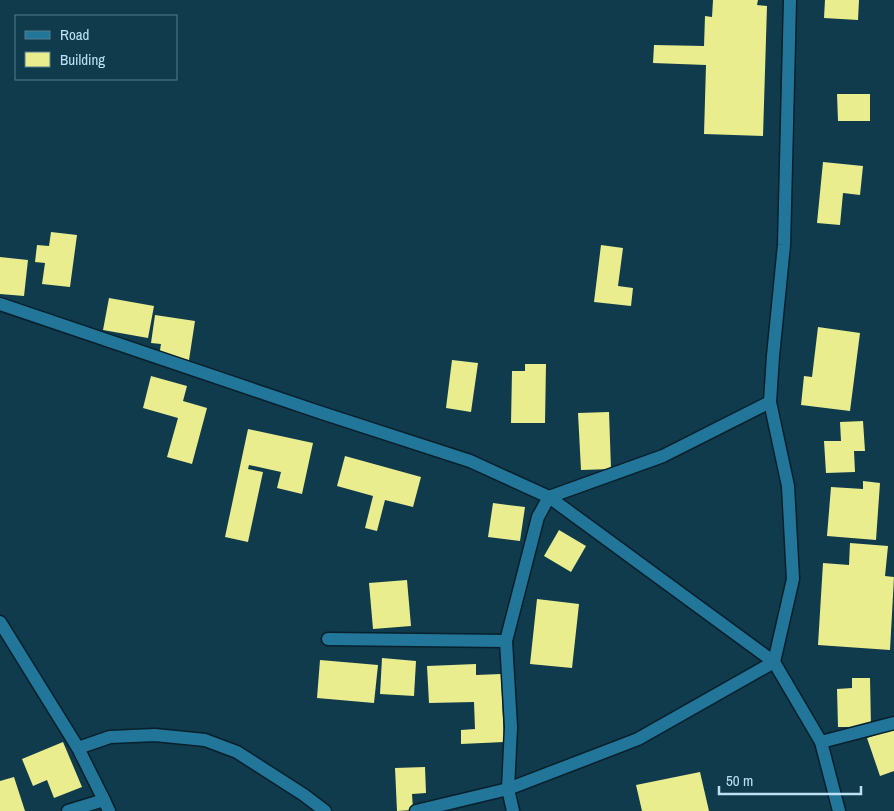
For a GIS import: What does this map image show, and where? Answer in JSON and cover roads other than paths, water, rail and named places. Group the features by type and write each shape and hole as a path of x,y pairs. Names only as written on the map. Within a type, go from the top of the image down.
{"street":[{"path":"416,811 508,789 638,739 774,662 793,578 788,486 770,402 784,245 790,0"},
{"path":"0,304 312,410 470,461 549,497 774,662 821,742 839,811"},
{"path":"513,811 508,789 510,727 506,641 538,517 549,497 663,456 770,402"},
{"path":"0,622 78,748 106,805 68,811"},
{"path":"328,639 506,641"},
{"path":"821,742 894,723"},
{"path":"78,748 110,737 156,735 206,740 237,752 304,795 325,811"}]}
